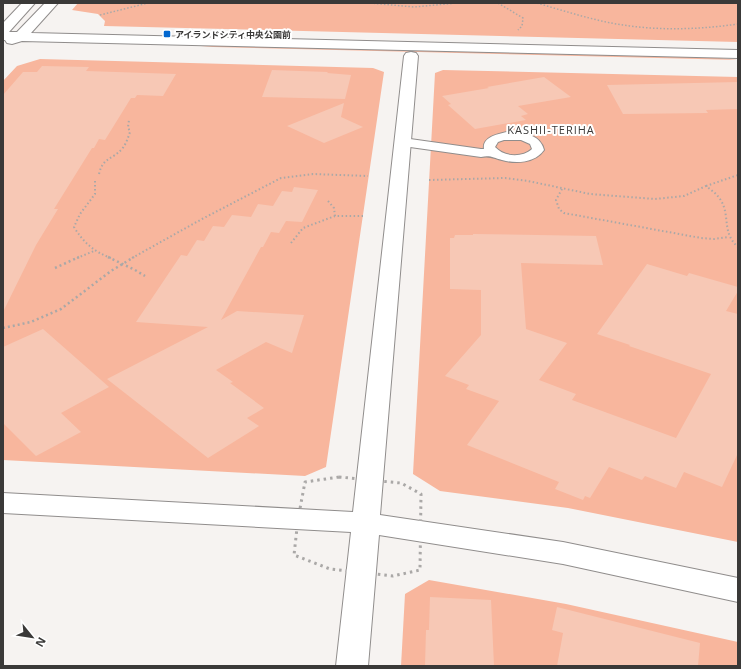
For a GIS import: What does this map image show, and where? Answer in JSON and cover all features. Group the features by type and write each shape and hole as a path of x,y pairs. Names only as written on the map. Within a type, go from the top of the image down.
{"street":[{"path":"3,31 29,3"},
{"path":"3,45 21,36 52,3"},
{"path":"3,36 738,54"},
{"path":"3,45 738,64"},
{"path":"352,666 411,56"},
{"path":"3,503 366,523 562,553 738,590"}],"lane":[{"path":"403,142 481,152 491,151"}],"path":[{"path":"100,16 148,3"},
{"path":"370,3 396,8 411,8 457,3"},
{"path":"498,3 523,18 522,26 516,32"},
{"path":"537,3 611,23 653,29 709,28 738,24"},
{"path":"99,174 100,167 104,161 121,150 130,132 128,127 129,120"},
{"path":"3,328 31,322 61,309 122,264 202,219 281,178 318,174 368,176"},
{"path":"429,180 505,178 528,181 562,189 622,198 655,200 684,196 706,186 738,175"},
{"path":"95,181 95,194 80,214 74,227 79,236 94,251 138,270 145,276"},
{"path":"706,186 720,198 728,237 738,247"},
{"path":"562,189 556,200 559,209 564,212 587,218 701,238 714,239 728,237"},
{"path":"328,201 334,208 335,216"},
{"path":"291,243 303,228 335,216 363,216"},
{"path":"55,268 94,251"}],"shaded area":[{"path":"78,3 738,3 738,42 104,26 105,21 98,14 72,10"},
{"path":"164,43 691,55 738,60 213,47"},
{"path":"40,59 373,68 384,72 326,467 305,476 3,460 3,81 17,66"},
{"path":"443,70 738,77 738,542 568,508 440,491 413,474 435,73"},
{"path":"429,580 566,604 738,642 738,666 401,666 405,594"}],"building":[{"path":"42,66 89,67 86,71 176,74 163,96 137,95 135,98 131,98 105,140 99,139 94,148 92,148 54,209 58,209 36,245 3,312 3,95 23,72 37,72"},
{"path":"272,70 328,72 327,73 351,75 345,99 262,97"},
{"path":"544,77 571,97 518,106 528,114 521,116 526,120 475,129 448,105 451,104 442,96 489,88 487,87"},
{"path":"738,82 738,109 706,110 708,113 623,114 607,85"},
{"path":"344,103 341,117 363,127 324,143 287,126"},
{"path":"294,187 318,190 302,222 286,221 279,233 271,232 263,247 261,247 221,320 237,311 304,315 292,353 266,342 216,370 233,382 230,383 264,408 247,418 259,426 208,458 107,379 208,327 136,322 181,255 187,256 197,240 204,241 213,226 224,227 232,215 251,217 258,204 273,206 282,191 292,192"},
{"path":"455,235 596,236 603,265 521,263 526,329 567,343 539,380 576,394 572,400 676,438 711,374 597,334 647,264 687,276 689,273 738,287 738,291 726,311 738,314 738,453 722,487 684,472 676,488 645,476 642,480 609,467 590,498 585,496 583,500 555,489 559,482 467,445 499,401 466,389 469,385 445,376 481,335 481,290 450,289 450,238 454,238"},
{"path":"43,329 109,387 61,413 81,432 36,456 3,423 3,347"},
{"path":"430,597 491,600 494,666 425,666 426,630 429,630"},
{"path":"557,607 700,643 698,666 557,666 563,633 552,630"}],"place":[{"name":"アイランドシティ中央公園前","path":"167,34"}],"district":[{"name":"KASHII-TERIHA","path":"551,129"}]}
